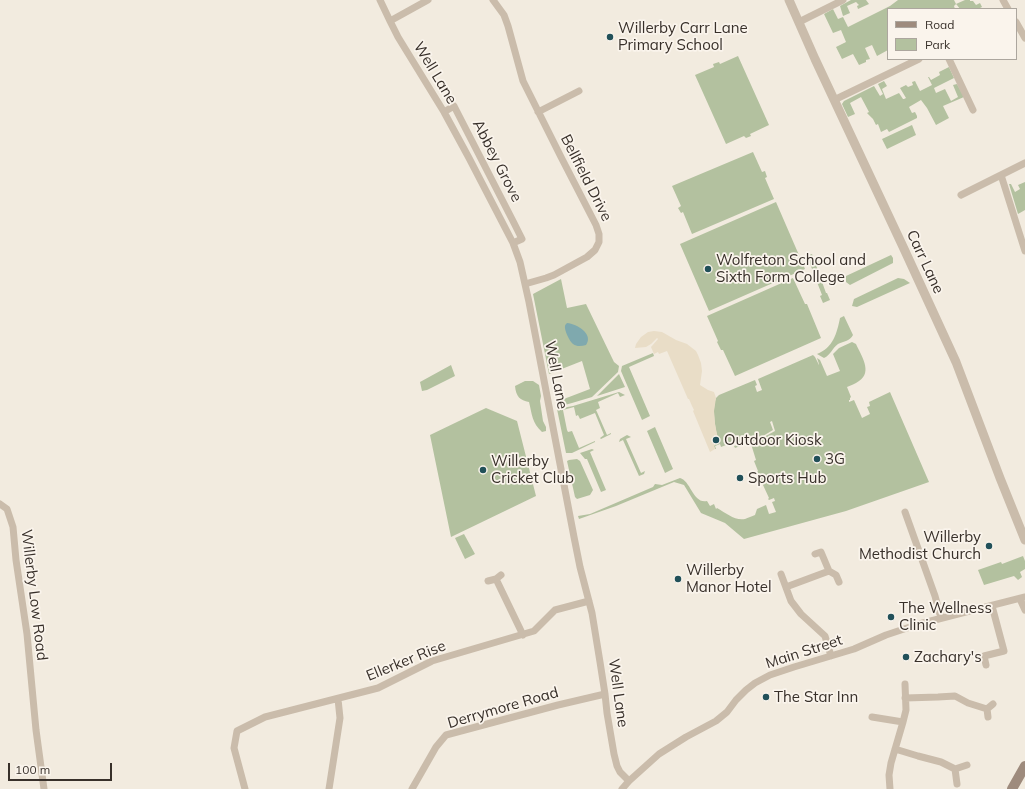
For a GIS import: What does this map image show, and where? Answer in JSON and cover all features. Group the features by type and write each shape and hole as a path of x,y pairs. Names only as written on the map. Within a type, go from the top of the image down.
{"main road":[{"path":"1012,789 1025,766"}],"street":[{"name":"Well Lane","path":"380,0 390,21 444,112 469,158 513,243 520,262 575,545 590,601 607,713 617,766 620,772 629,781"},
{"path":"390,21 428,0"},
{"name":"Bellfield Drive","path":"492,0 504,15 523,81 596,225 599,234 599,242 595,250 587,257 554,275 525,284"},
{"name":"Carr Lane","path":"789,0 956,362 1025,540"},
{"path":"799,22 843,0"},
{"path":"1017,24 1025,38"},
{"path":"834,100 917,60"},
{"path":"949,60 973,110"},
{"path":"538,112 579,92"},
{"name":"Abbey Grove","path":"444,112 454,106 523,242 513,243"},
{"path":"961,195 1025,163"},
{"path":"1001,175 1025,251"},
{"name":"Willerby Low Road","path":"0,504 7,509 13,527 16,560 27,634 36,730 44,789"},
{"path":"905,512 935,596 941,618"},
{"path":"815,554 821,552 829,571 836,575 838,582"},
{"path":"786,587 829,571"},
{"path":"781,574 791,601 799,612 825,636 831,656"},
{"path":"495,578 523,635"},
{"path":"1023,598 1025,610"},
{"name":"Main Street","path":"622,789 648,763 672,746 723,716 741,695 755,683 770,675 782,670 854,649 894,632 941,618 1023,598"},
{"name":"Ellerker Rise","path":"245,789 234,748 238,731 265,717 378,688 432,661 534,632 555,610 590,601"},
{"path":"986,665 984,656 1004,651 992,606"},
{"path":"890,789 889,775 891,763 906,710 905,684"},
{"name":"Derrymore Road","path":"412,789 436,747 446,736 558,705 605,694"},
{"path":"906,698 955,696 968,703 990,706 988,717"},
{"path":"329,789 340,718 338,699"},
{"path":"872,717 903,722"},
{"path":"895,749 941,762 955,769 967,765"},
{"path":"955,769 957,784"}],"green space":[{"path":"851,0 866,0 869,4 858,9 857,6 859,5 856,2 847,6 850,13 843,16 840,6"},
{"path":"898,0 954,0 956,4 954,6 955,8 887,8 887,51 877,56 872,45 865,48 870,59 859,65 853,54 842,59 836,47 846,42 841,30 833,33 824,14 833,9 838,19 843,17 848,27 890,6"},
{"path":"965,0 973,1 976,5 980,3 982,7 980,8 959,8 956,4"},
{"path":"738,56 769,125 750,134 751,136 746,138 744,136 726,144 695,75 714,67 713,64 719,62 720,64"},
{"path":"949,67 954,78 934,88 936,93 945,89 951,101 958,97 953,85 957,84 964,97 943,106 949,118 936,125 921,100 909,107 912,113 915,112 917,118 889,132 887,129 881,132 878,124 876,125 867,113 869,112 861,97 850,103 855,114 848,117 842,104 844,101 874,86 880,96 883,94 878,84 884,81 887,86 882,89 886,99 899,93 904,99 906,98 900,88 906,85 908,87 913,85 912,82 915,81 920,91 932,85 928,77 931,80 940,75 939,72"},
{"path":"912,125 916,135 887,149 882,139"},
{"path":"753,152 762,172 765,171 767,177 765,178 774,199 692,234 683,212 681,213 678,208 681,206 672,186"},
{"path":"1025,182 1025,210 1018,214 1009,184 1011,184 1015,192 1020,189 1018,185"},
{"path":"776,202 805,269 709,311 680,244"},
{"path":"812,254 830,300 823,303 820,296 822,295 807,256"},
{"path":"891,255 893,258 893,263 850,285 846,282 846,276"},
{"path":"793,278 805,304 807,304 821,338 735,376 723,350 721,350 717,342 718,341 707,316"},
{"path":"898,278 904,279 910,283 857,307 852,306 854,299"},
{"path":"561,279 567,308 586,304 614,362 619,366 618,372 592,397 557,407 556,402 590,389 582,361 549,374 533,294"},
{"path":"844,316 853,335 852,337 834,347 824,358 817,354 831,344 836,334 840,318"},
{"path":"852,342 856,344 866,368 863,377 858,382 847,387 851,397 849,402 854,400 862,418 870,414 867,407 870,406 869,402 890,392 929,482 846,511 744,539 725,523 701,513 684,485 674,482 616,506 579,519 578,516 590,514 653,487 655,484 662,485 680,478 687,483 698,499 707,501 710,506 714,504 716,509 717,508 734,518 745,519 755,515 757,509 766,505 769,514 776,512 772,502 775,501 774,498 768,499 769,498 757,472 758,471 754,461 756,460 751,444 775,431 772,421 770,422 773,430 758,439 735,448 734,446 738,445 736,441 721,447 720,444 715,446 715,449 714,446 717,435 714,404 716,398 719,395 755,380 757,392 762,390 758,379 813,355 819,365 817,358 820,360 827,376 840,371 833,354 839,348"},
{"path":"653,353 654,356 629,367 650,416 642,420 621,371 622,366"},
{"path":"451,365 455,376 422,391 420,382"},
{"path":"619,374 625,387 597,396"},
{"path":"525,381 533,381 539,385 543,421 546,431 542,432 536,425 529,402 521,399 516,393 515,386"},
{"path":"619,392 625,395 620,397 618,393 598,402 600,408 596,410 607,435 611,433 601,439 600,438 604,435 595,413 580,419 578,415 576,416 574,407 563,410 567,430 568,432 572,431 579,448 595,441 572,453 566,453 557,409 573,406"},
{"name":"Willerby Cricket Club","path":"486,408 517,421 536,496 451,537 430,435"},
{"path":"655,427 673,469 665,473 647,431"},
{"path":"627,435 631,437 626,439 641,473 645,471 644,474 639,476 623,440 619,442 620,439"},
{"path":"592,449 594,450 590,452 606,490 601,492 587,459 585,459 580,453"},
{"path":"577,459 580,461 593,490 590,495 577,499 575,497 567,461"},
{"path":"464,534 475,554 465,559 455,538"},
{"path":"1023,556 1025,561 1025,569 1020,572 1022,577 1018,580 1014,576 984,585 978,570 1001,562 1002,564"}],"shaded area":[{"path":"648,332 662,332 687,344 696,351 698,355 702,371 700,385 714,392 716,398 714,411 718,439 715,438 714,441 717,442 714,446 715,449 710,452 693,411 694,410 667,351 654,354 651,347 658,339 657,338 646,347 635,348 641,337"}],"water":[{"path":"567,323 575,325 586,333 588,341 586,345 578,346 572,343 565,330"}],"place":[{"name":"Willerby Carr Lane Primary School","path":"610,37"},
{"name":"Wolfreton School and Sixth Form College","path":"708,269"},
{"name":"Outdoor Kiosk","path":"716,440"},
{"name":"3G","path":"817,459"},
{"name":"Willerby Cricket Club","path":"483,470"},
{"name":"Sports Hub","path":"740,478"},
{"name":"Willerby Methodist Church","path":"989,546"},
{"name":"Willerby Manor Hotel","path":"678,579"},
{"name":"The Wellness Clinic","path":"891,617"},
{"name":"Zachary's","path":"906,657"},
{"name":"The Star Inn","path":"766,697"}]}
